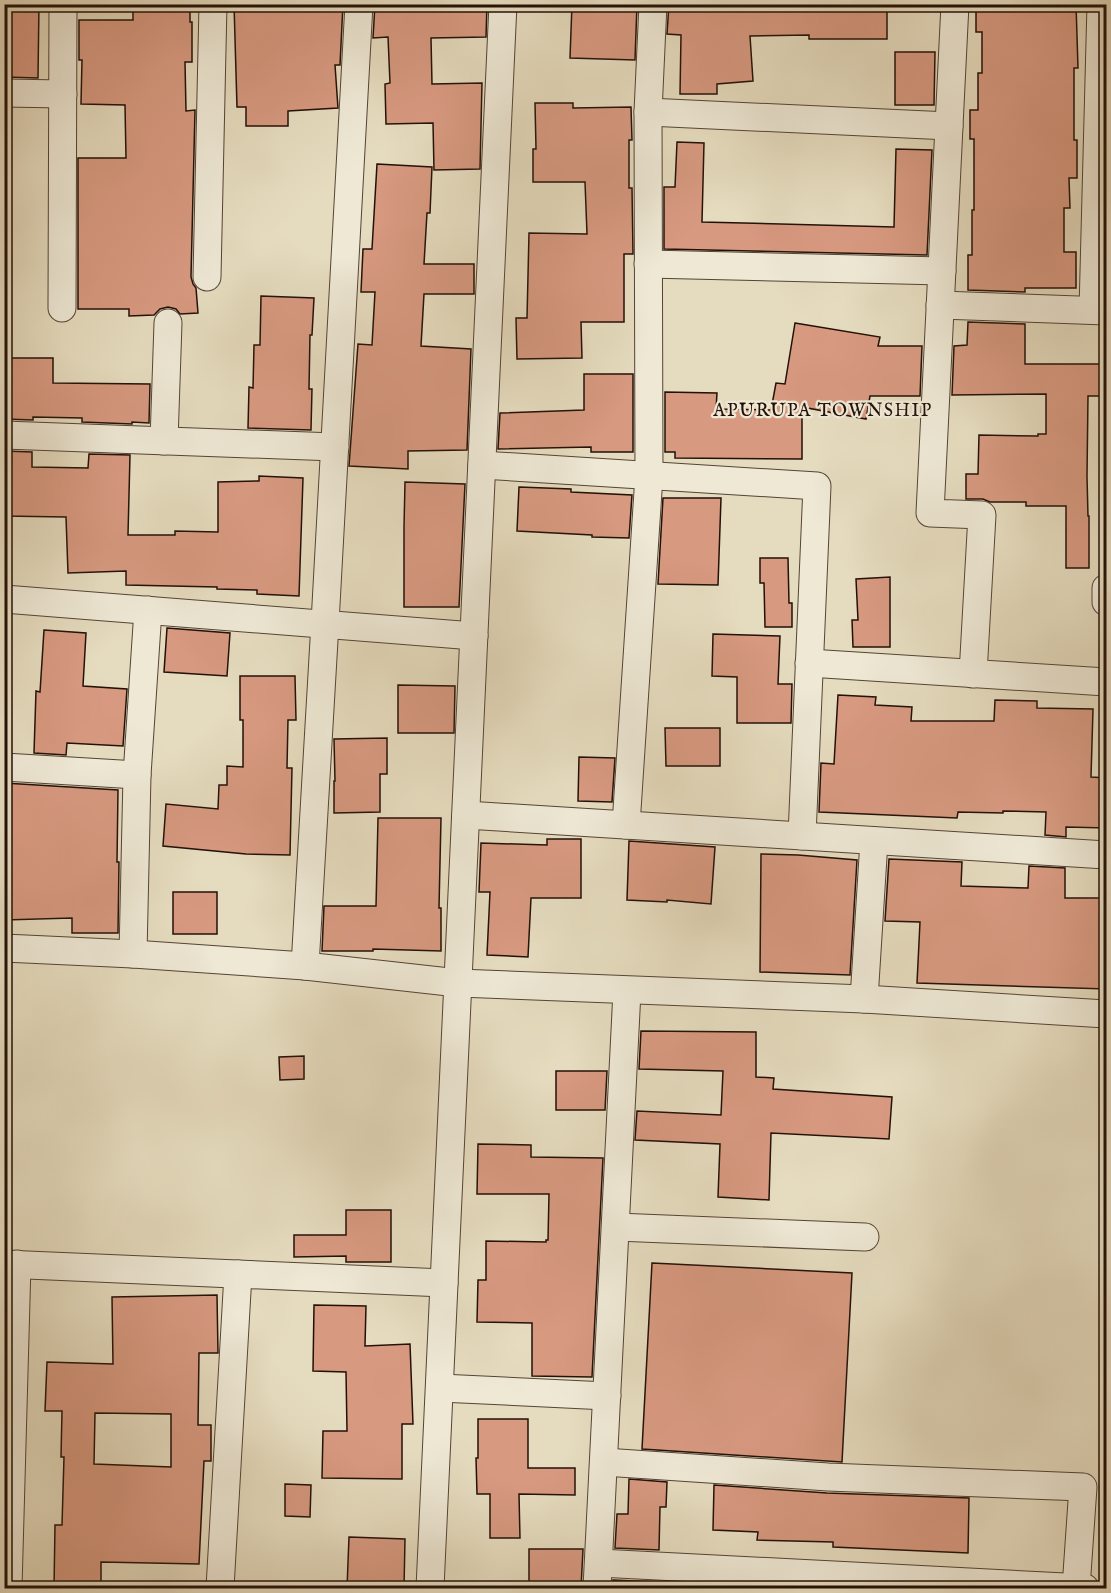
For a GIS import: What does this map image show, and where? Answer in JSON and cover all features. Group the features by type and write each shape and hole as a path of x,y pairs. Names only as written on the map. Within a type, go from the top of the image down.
{"street":[{"path":"62,308 63,4"},
{"path":"207,277 213,4"},
{"path":"304,966 359,4"},
{"path":"430,1588 503,4"},
{"path":"626,825 649,476 648,112 652,4"},
{"path":"955,4 930,513 981,515 974,674"},
{"path":"940,305 1100,310 1101,4"},
{"path":"4,93 63,94"},
{"path":"648,112 949,126"},
{"path":"648,264 942,272"},
{"path":"164,441 168,323"},
{"path":"4,435 335,447"},
{"path":"482,465 817,486 802,836"},
{"path":"1107,588 1107,602"},
{"path":"4,598 474,636"},
{"path":"133,954 137,776 148,610"},
{"path":"809,663 1107,682"},
{"path":"4,767 137,776"},
{"path":"466,815 1107,855"},
{"path":"864,999 874,841"},
{"path":"4,948 304,966 458,982 627,991 864,999 1107,1014"},
{"path":"627,991 598,1576 1085,1588"},
{"path":"616,1227 865,1237"},
{"path":"8,1588 11,1264 444,1283"},
{"path":"220,1588 238,1274"},
{"path":"440,1388 607,1396"},
{"path":"604,1462 828,1478 1083,1487 1076,1588"}],"building":[{"path":"4,4 39,4 38,78 4,77"},
{"path":"133,4 190,4 192,62 185,62 186,111 195,110 191,277 196,288 198,313 180,314 176,309 168,307 160,309 154,315 129,316 129,309 78,309 78,158 126,158 125,105 81,104 82,60 79,60 79,20 133,20"},
{"path":"234,4 343,4 340,65 335,65 338,108 288,111 288,126 246,126 246,107 237,107"},
{"path":"375,4 487,4 486,37 431,38 432,84 482,83 480,169 434,170 433,123 386,124 385,84 390,83 388,37 373,38"},
{"path":"572,4 637,4 635,60 570,58"},
{"path":"669,4 887,4 887,39 809,39 809,35 750,36 753,81 717,84 717,94 680,94 681,35 667,34"},
{"path":"976,4 1076,4 1078,68 1074,68 1074,140 1077,140 1077,178 1069,178 1070,208 1064,208 1064,252 1076,252 1076,288 1025,288 1025,292 968,290 968,255 972,255 972,210 974,210 974,139 970,139 970,110 978,110 978,73 982,73 982,32 976,32"},
{"path":"895,52 935,52 934,105 895,105"},
{"path":"535,103 573,103 573,108 631,107 632,140 629,140 629,188 632,188 633,254 624,254 624,322 581,322 582,358 517,359 516,318 527,318 529,233 587,234 585,182 533,182 533,149 536,149"},
{"path":"677,142 704,143 702,222 894,227 896,149 932,150 927,255 664,249 664,187 675,187"},
{"path":"377,164 432,167 424,264 474,264 474,294 424,294 421,346 471,349 467,450 408,451 408,469 349,466 358,344 372,345 375,292 361,292 363,249 372,249"},
{"path":"261,296 314,298 312,335 310,335 311,430 248,428 249,387 253,388 254,345 260,345"},
{"path":"968,322 1025,324 1025,364 1102,364 1102,396 1088,396 1089,568 1066,568 1066,506 1026,506 1026,502 966,499 966,474 978,474 979,435 1038,436 1038,434 1046,434 1046,394 952,395 954,346 967,345"},
{"path":"795,323 880,337 878,346 922,346 920,396 870,396 866,419 802,407 802,459 675,458 675,452 665,452 665,392 717,393 716,409 771,410 776,383 785,384"},
{"path":"4,358 53,358 53,383 150,384 149,423 82,422 82,418 4,419"},
{"path":"584,374 633,374 633,452 591,452 591,447 498,449 500,413 584,410"},
{"path":"4,451 32,452 32,467 88,468 89,454 130,455 128,535 175,535 175,531 218,532 218,482 259,481 259,476 303,478 299,596 257,594 257,590 217,589 217,587 126,585 126,571 68,573 66,517 4,516"},
{"path":"405,482 465,484 459,607 404,607"},
{"path":"519,487 632,495 629,538 517,531"},
{"path":"663,498 721,498 718,585 658,584"},
{"path":"760,558 788,558 792,627 765,627 764,583 760,583"},
{"path":"890,577 890,647 853,647 852,620 858,620 856,579"},
{"path":"167,628 230,633 227,676 164,672"},
{"path":"44,630 86,633 83,686 127,689 123,746 67,743 66,755 34,753 36,691 40,692"},
{"path":"713,634 780,636 778,684 792,684 791,723 737,723 737,677 712,676"},
{"path":"240,676 295,676 296,720 288,720 287,768 292,768 290,855 246,854 163,846 166,804 218,809 219,785 227,785 227,766 243,767"},
{"path":"398,685 455,686 454,733 398,733"},
{"path":"838,695 876,697 875,705 912,707 911,721 994,721 995,700 1037,701 1037,708 1093,709 1091,777 1107,778 1107,828 1066,827 1066,837 1045,835 1046,812 958,812 957,818 819,812 821,763 834,764"},
{"path":"665,728 720,728 720,766 666,766"},
{"path":"387,738 387,774 380,774 380,812 334,813 334,739"},
{"path":"579,757 615,758 612,802 578,801"},
{"path":"4,783 118,790 118,933 72,933 72,918 4,920"},
{"path":"378,818 441,818 439,908 441,908 441,951 373,949 373,951 322,951 324,906 376,906"},
{"path":"547,839 581,839 581,898 531,898 528,957 487,955 490,892 479,892 481,843 547,845"},
{"path":"629,841 715,847 711,904 667,900 667,902 627,900"},
{"path":"761,854 857,860 850,975 760,972"},
{"path":"889,859 962,862 961,886 1028,888 1029,866 1065,868 1065,898 1100,898 1100,933 1107,933 1107,989 917,983 920,922 885,921"},
{"path":"173,892 217,892 217,934 173,934"},
{"path":"641,1031 756,1032 756,1077 774,1078 773,1089 892,1097 889,1139 771,1133 769,1200 718,1197 720,1144 635,1140 637,1111 721,1115 723,1071 639,1069"},
{"path":"304,1056 304,1079 280,1080 279,1057"},
{"path":"556,1071 607,1071 605,1110 556,1110"},
{"path":"478,1144 531,1145 531,1157 603,1158 592,1377 532,1376 532,1323 477,1322 478,1280 486,1280 486,1241 546,1242 548,1240 549,1194 477,1194"},
{"path":"346,1210 391,1210 391,1262 346,1262 346,1256 294,1257 294,1235 346,1235"},
{"path":"652,1263 852,1273 842,1462 642,1449"},
{"path":"217,1295 218,1353 199,1353 198,1425 211,1425 211,1461 204,1461 199,1564 101,1562 101,1588 54,1588 55,1525 62,1525 64,1457 61,1457 62,1411 45,1411 47,1362 113,1364 112,1297","holes":["95,1413 171,1414 171,1467 94,1464"]},
{"path":"314,1305 366,1306 365,1346 410,1344 413,1424 402,1424 402,1479 322,1478 323,1431 347,1431 346,1372 313,1371"},
{"path":"478,1419 528,1419 528,1468 575,1468 575,1495 519,1494 520,1538 490,1538 490,1494 477,1494"},
{"path":"629,1479 667,1482 666,1507 660,1507 659,1550 615,1548 617,1514 628,1514"},
{"path":"285,1484 311,1485 310,1517 285,1516"},
{"path":"714,1485 827,1493 969,1498 968,1553 833,1547 833,1542 757,1540 758,1532 713,1530"},
{"path":"349,1537 405,1539 404,1588 347,1588"},
{"path":"529,1549 583,1549 581,1588 529,1588"},
{"path":"613,1580 659,1582 658,1588 613,1588"}],"district":[{"name":"APURUPA TOWNSHIP","path":"823,410"}]}
